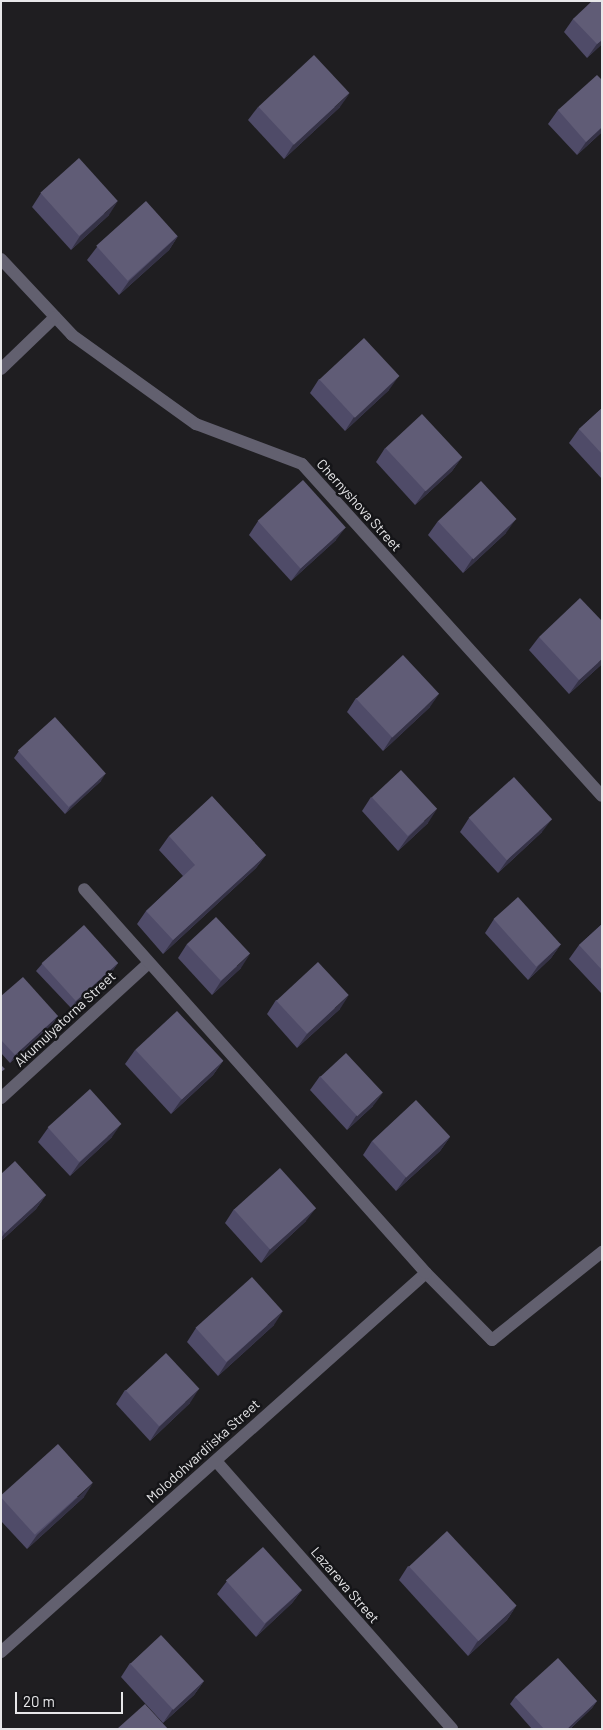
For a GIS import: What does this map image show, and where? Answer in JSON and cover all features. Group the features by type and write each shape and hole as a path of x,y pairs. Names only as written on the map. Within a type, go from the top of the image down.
{"street":[{"name":"Chernyshova Street","path":"1,259 72,335 196,424 302,464 602,796"},
{"path":"1,369 55,317"},
{"path":"84,889 426,1273 492,1340 602,1252"},
{"name":"Akumulyatorna Street","path":"1,1098 149,963"},
{"name":"Molodohvardiiska Street","path":"1,1652 426,1273"},
{"name":"Lazareva Street","path":"216,1460 452,1729"}],"building":[{"path":"592,1 602,1 602,40 597,44 573,19"},
{"path":"314,55 349,93 294,145 258,107"},
{"path":"597,75 602,80 602,127 586,142 558,110"},
{"path":"79,158 118,201 79,236 40,193"},
{"path":"146,201 177,236 128,281 96,246"},
{"path":"364,338 399,376 355,418 319,380"},
{"path":"602,408 602,454 579,429"},
{"path":"422,414 462,457 426,491 385,448"},
{"path":"303,480 346,528 300,568 258,521"},
{"path":"481,481 516,519 473,559 438,521"},
{"path":"580,598 602,621 602,659 579,680 539,637"},
{"path":"403,655 439,694 392,737 356,699"},
{"path":"55,717 106,773 69,807 18,750"},
{"path":"401,770 437,809 408,836 372,797"},
{"path":"514,777 552,819 507,860 469,818"},
{"path":"212,796 266,855 173,940 146,911 195,865 169,836"},
{"path":"518,897 561,945 536,967 493,919"},
{"path":"216,917 250,954 221,981 187,944"},
{"path":"602,924 602,970 579,945"},
{"path":"84,925 118,963 76,1001 42,963"},
{"path":"318,962 349,995 307,1034 276,1001"},
{"path":"23,977 58,1016 15,1055 1,1040 1,996"},
{"path":"177,1011 223,1061 182,1100 135,1050"},
{"path":"346,1053 383,1092 357,1116 320,1077"},
{"path":"90,1089 121,1124 79,1162 48,1127"},
{"path":"416,1100 450,1137 406,1177 372,1141"},
{"path":"15,1161 46,1195 5,1233 1,1229 1,1174"},
{"path":"280,1168 316,1208 270,1250 234,1209"},
{"path":"252,1277 283,1311 226,1362 196,1328"},
{"path":"166,1353 199,1389 159,1426 126,1391"},
{"path":"58,1444 93,1483 35,1535 1,1495"},
{"path":"447,1531 517,1606 479,1641 409,1566"},
{"path":"263,1547 302,1590 265,1624 226,1580"},
{"path":"161,1635 204,1681 173,1710 130,1664"},
{"path":"558,1658 597,1701 567,1729 544,1729 515,1697"},
{"path":"145,1704 168,1729 117,1729"}]}
